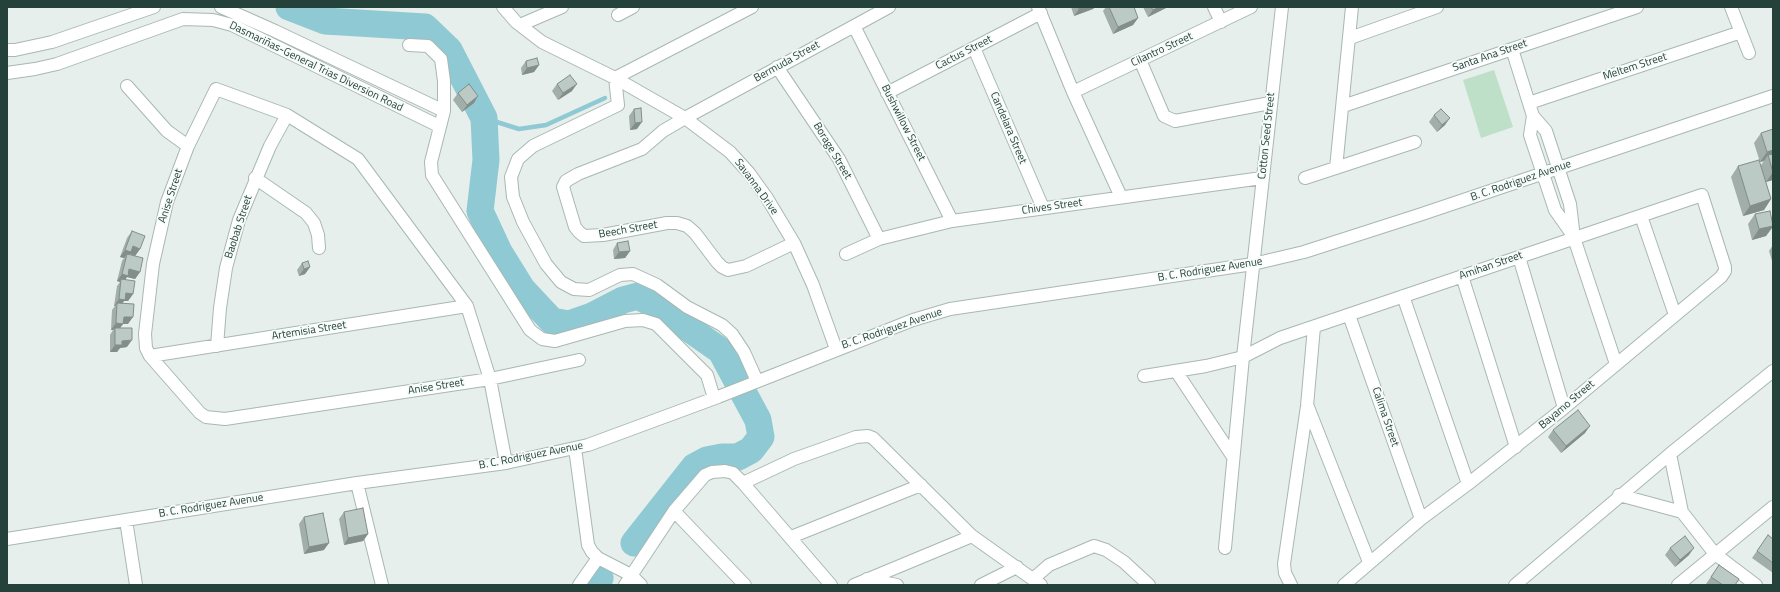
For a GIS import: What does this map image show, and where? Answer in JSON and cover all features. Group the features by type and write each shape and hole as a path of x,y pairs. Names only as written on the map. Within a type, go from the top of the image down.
{"street":[{"path":"7,50 16,50 52,42 154,7"},
{"name":"Dasmariñas-General Trias Diversion Road","path":"220,7 275,31 444,111"},
{"name":"Savanna Drive","path":"503,7 520,26 542,42 592,68 615,78 685,118 730,152 767,198 794,243 813,285 836,349"},
{"path":"520,26 562,7"},
{"path":"618,15 633,7"},
{"path":"752,7 615,78 618,105 532,146 518,159 511,177 513,197 523,222 546,264 561,282 574,289 589,290 620,274 633,274 657,285 687,307 722,325 732,334 744,352 755,382"},
{"name":"Bermuda Street","path":"685,118 889,7"},
{"path":"1214,7 1221,22"},
{"name":"Cilantro Street","path":"1072,92 1251,7"},
{"name":"Cotton Seed Street","path":"1224,548 1270,103 1282,7"},
{"path":"1336,168 1352,7"},
{"path":"1350,38 1437,7"},
{"name":"Santa Ana Street","path":"1343,106 1637,7"},
{"path":"1731,7 1750,53"},
{"path":"1040,10 1072,92 1121,197"},
{"name":"Cactus Street","path":"887,92 974,48 1040,10"},
{"name":"Dasmariñas-General Trias Diversion Road","path":"7,73 57,64 183,20 213,20 232,25 439,126"},
{"name":"Bushwillow Street","path":"854,26 952,221"},
{"name":"Meltem Street","path":"1529,103 1741,32"},
{"path":"409,45 428,46 441,59 444,81 444,111 431,162 432,175 530,330 542,339 555,341 625,321 643,320 656,324 707,375 716,397"},
{"name":"Candelara Street","path":"974,48 1043,208"},
{"path":"1512,49 1533,116 1546,131 1570,204 1574,238 1616,364"},
{"path":"1140,60 1164,116 1175,121 1270,103"},
{"name":"Borage Street","path":"777,67 839,159 879,239"},
{"path":"127,86 167,131 188,146"},
{"name":"Anise Street","path":"506,463 490,379 467,306 358,159 286,115 216,89 188,146 167,202 153,264 145,341 146,348 150,356 195,409 206,417 225,419 490,379 579,360"},
{"name":"B. C. Rodriguez Avenue","path":"7,539 357,482 506,463 588,445 913,320 950,309 1253,264 1304,252 1773,96"},
{"name":"Baobab Street","path":"217,346 220,308 226,268 239,220 255,178 286,115"},
{"path":"1533,116 1530,135 1555,210 1574,238"},
{"name":"Beech Street","path":"685,118 663,131 642,149 578,174 566,182 563,187 564,194 575,227 579,232 584,236 593,237 667,223 677,223 687,226 695,233 717,262 728,270 746,266 794,243"},
{"path":"1305,178 1415,142"},
{"path":"255,178 306,213 314,223 318,235 319,248"},
{"name":"Chives Street","path":"846,254 879,239 952,221 1262,178"},
{"name":"Amihan Street","path":"1144,376 1212,365 1243,357 1280,338 1314,326 1702,195"},
{"name":"Bayamo Street","path":"1344,585 1421,518 1516,447 1675,314 1716,282 1725,272 1724,261 1702,195"},
{"path":"1641,216 1675,314"},
{"path":"1519,257 1564,408"},
{"path":"1462,276 1516,447"},
{"path":"1403,296 1468,484"},
{"name":"Artemisia Street","path":"150,356 467,306"},
{"name":"Calima Street","path":"1349,314 1421,518"},
{"path":"1291,585 1285,573 1284,564 1307,406 1314,326"},
{"path":"1176,371 1233,456"},
{"path":"1515,585 1619,495 1773,372"},
{"path":"1307,406 1369,562"},
{"path":"743,482 794,459 856,437 868,436 877,441 972,536 1037,582 1042,569 1094,546 1106,550 1124,562 1149,585"},
{"path":"575,448 585,533 588,545 598,558 628,580 641,585"},
{"path":"1670,454 1682,512 1715,554 1756,585"},
{"path":"628,580 674,511 705,475 712,472 725,471 733,473 743,482 832,585"},
{"path":"357,482 382,585"},
{"path":"791,537 921,485"},
{"path":"1619,495 1682,512"},
{"path":"1678,585 1772,510"},
{"path":"674,511 745,585"},
{"path":"126,520 136,585"},
{"path":"854,585 972,536"},
{"path":"579,585 598,558"},
{"path":"981,585 1017,567"},
{"path":"867,579 897,585"}],"green space":[{"path":"1494,70 1513,127 1481,138 1463,80"}],"building":[{"path":"1109,7 1134,7 1138,18 1118,27"},
{"path":"1151,7 1159,7 1153,10"},
{"path":"537,58 539,65 527,68 526,61"},
{"path":"570,75 577,84 563,93 557,84"},
{"path":"469,84 478,96 467,105 458,93"},
{"path":"641,108 642,122 635,123 634,109"},
{"path":"1441,109 1450,118 1442,125 1434,115"},
{"path":"1773,129 1773,150 1767,152 1761,133"},
{"path":"1773,154 1773,172 1768,155"},
{"path":"1759,160 1771,199 1750,206 1738,166"},
{"path":"1770,211 1773,226 1759,229 1755,214"},
{"path":"132,231 145,236 140,249 133,246 131,252 125,250"},
{"path":"628,241 630,251 619,252 617,243"},
{"path":"127,254 143,258 140,272 129,269 128,276 122,274"},
{"path":"308,261 310,267 304,269 302,263"},
{"path":"121,279 135,281 133,294 126,293 125,300 119,299"},
{"path":"117,303 134,304 133,317 124,317 123,324 116,323"},
{"path":"115,328 132,328 132,340 122,341 122,345 115,345"},
{"path":"1578,410 1590,426 1566,446 1553,430"},
{"path":"363,508 368,534 348,538 344,512"},
{"path":"323,513 329,543 309,547 304,517"},
{"path":"1768,535 1773,539 1773,563 1757,551"},
{"path":"1685,536 1694,548 1680,560 1670,548"},
{"path":"1719,565 1739,579 1735,585 1723,585 1711,577"}],"waterway":[{"path":"289,7 325,21 425,27 449,50 484,118 486,160 480,211 499,252 522,289 552,321 569,324 592,316 623,300 638,296 658,307 721,351 758,420 761,437 751,450 738,457 722,457 707,460 694,467 634,543"},
{"path":"484,118 519,129 546,125 605,98"},
{"path":"597,585 600,578"}]}
